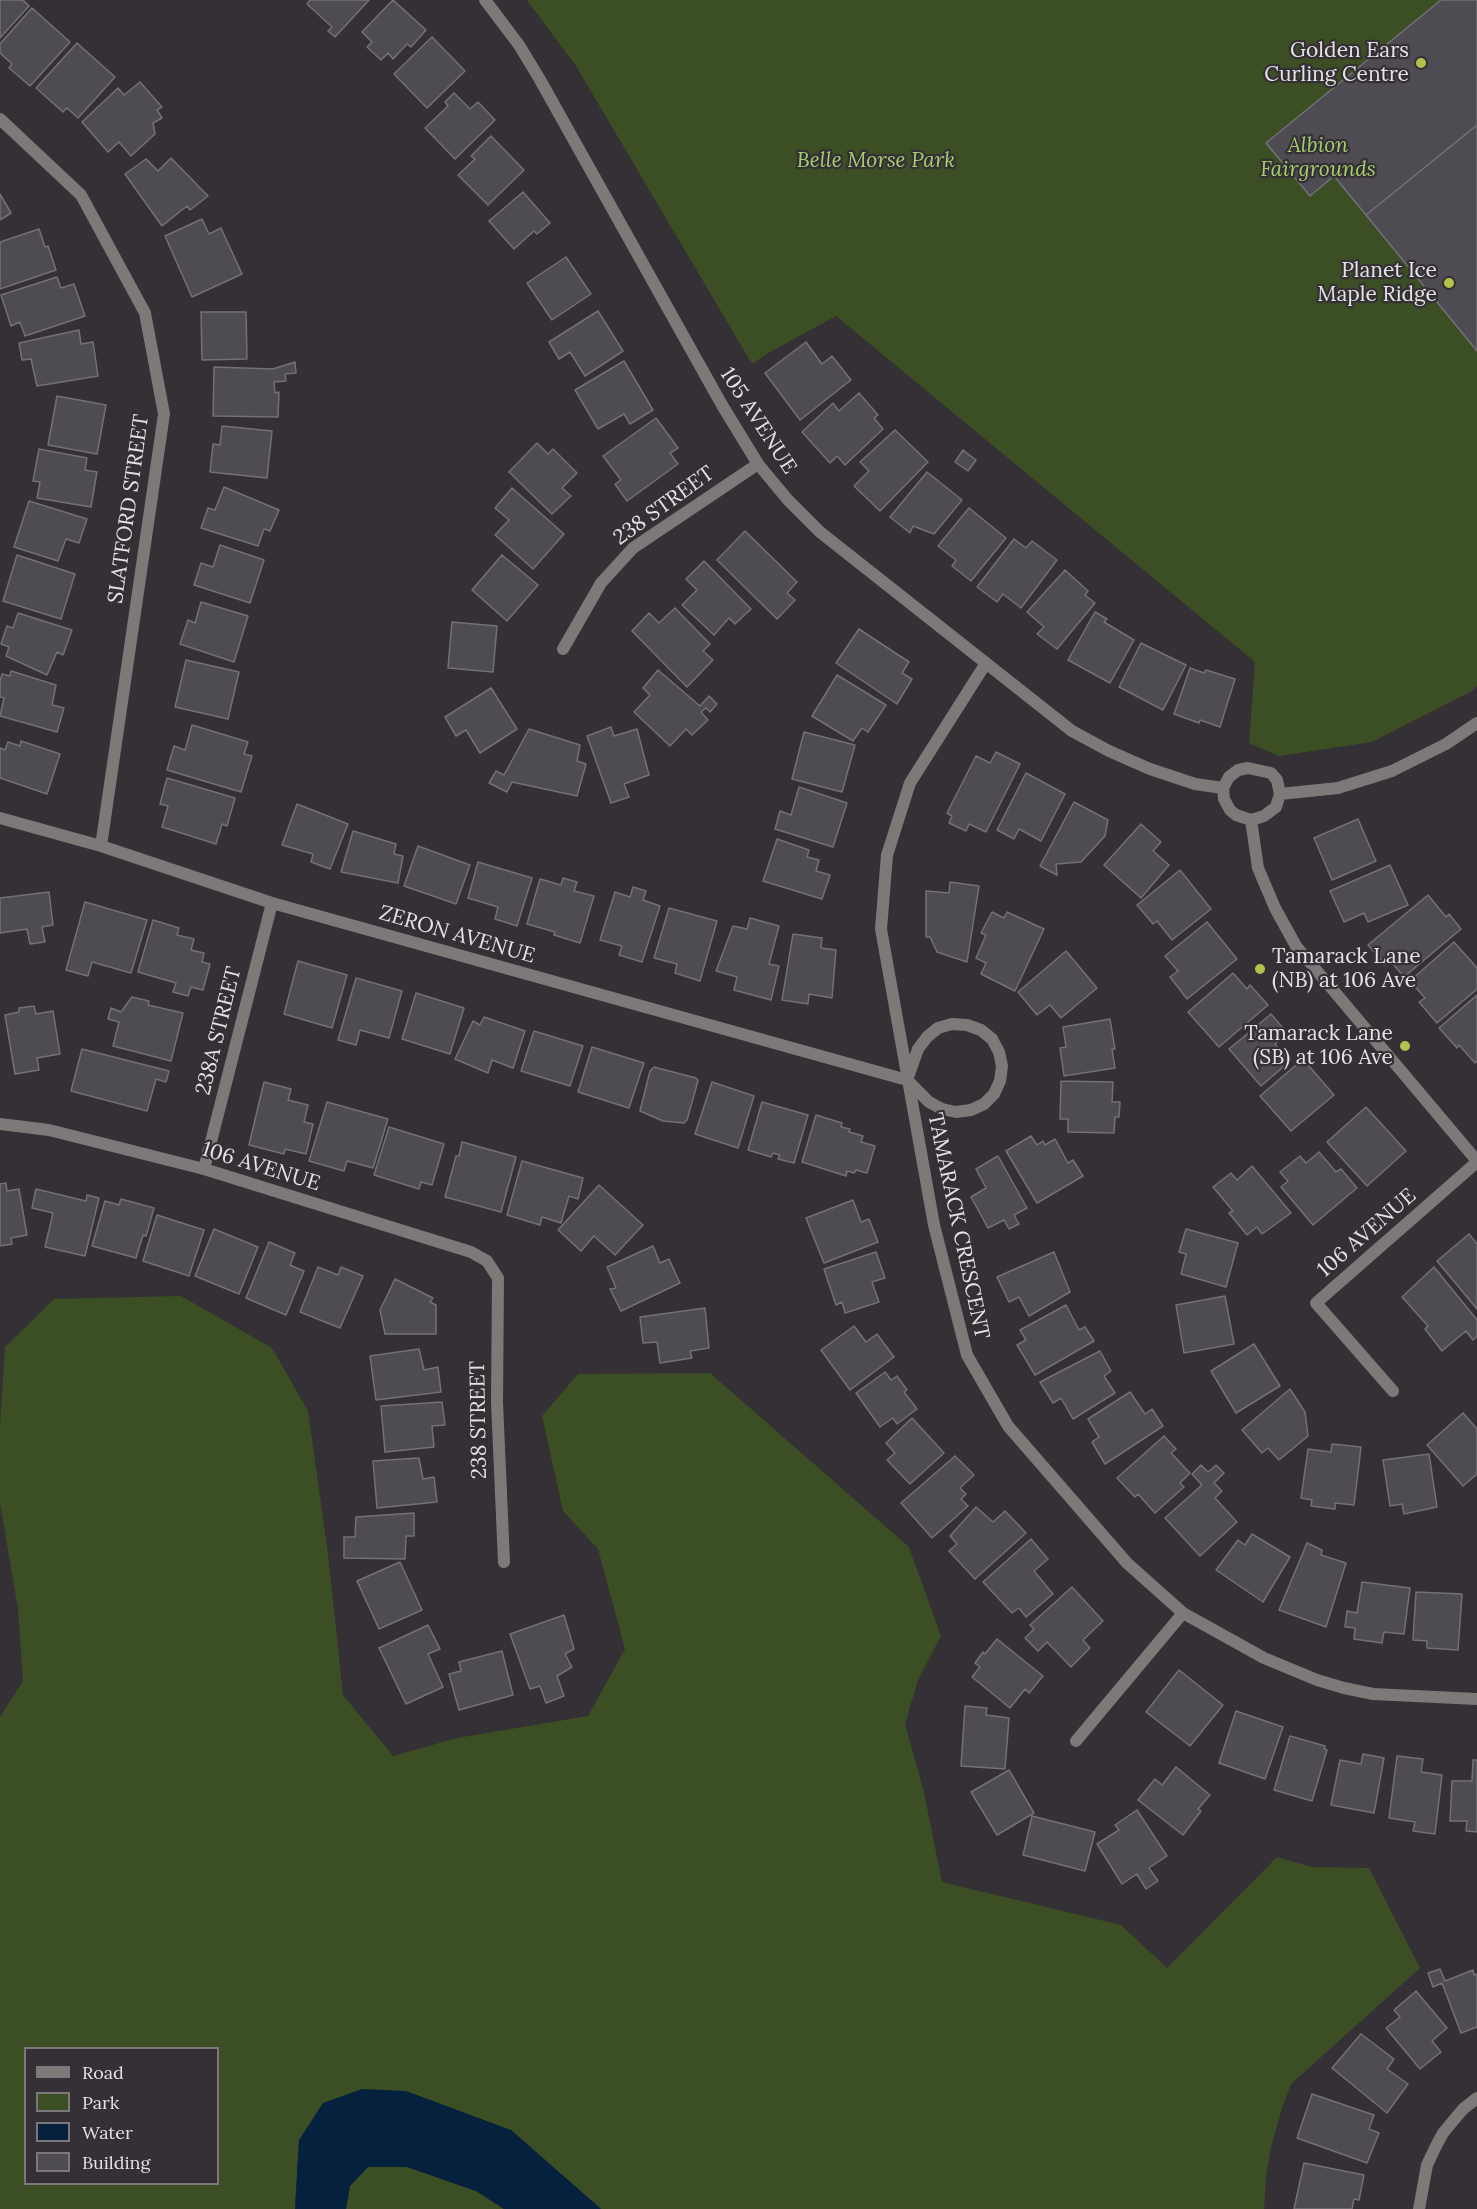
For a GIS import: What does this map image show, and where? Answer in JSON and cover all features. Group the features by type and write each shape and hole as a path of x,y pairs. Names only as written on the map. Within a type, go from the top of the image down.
{"street":[{"name":"105 AVENUE","path":"485,0 519,45 670,315 759,464 788,500 820,532 1061,723 1109,751 1164,774 1196,784 1223,788"},
{"name":"SLATFORD STREET","path":"0,119 81,195 145,313 164,414 101,846"},
{"name":"238 STREET","path":"563,649 601,583 633,548 759,464"},
{"name":"TAMARACK CRESCENT","path":"986,663 910,783 887,855 881,929 934,1225 967,1355 1008,1426 1126,1563 1184,1613 1263,1658 1317,1680 1344,1688 1373,1694 1477,1699"},
{"path":"1280,794 1338,788 1392,771 1446,744 1477,723"},
{"path":"1248,768 1270,773 1277,780 1280,794 1276,807 1264,816 1251,820 1236,815 1230,810 1224,799 1223,788 1229,777 1238,770 1248,768"},
{"name":"ZERON AVENUE","path":"0,818 101,846 272,903 907,1080"},
{"path":"1251,820 1258,868 1275,908 1296,946 1477,1162"},
{"name":"238A STREET","path":"204,1169 272,903"},
{"path":"952,1024 967,1025 981,1030 992,1040 999,1052 1002,1066 1000,1081 994,1094 984,1104 970,1110 956,1112 942,1109 929,1102 907,1080 918,1049 938,1028 952,1024"},
{"name":"106 AVENUE","path":"0,1124 49,1130 204,1169 471,1252 488,1261 498,1278"},
{"name":"106 AVENUE","path":"1393,1391 1316,1304 1477,1162"},
{"name":"238 STREET","path":"498,1278 497,1402 504,1562"},
{"path":"1076,1741 1184,1613"},
{"path":"1419,2209 1427,2165 1436,2146 1443,2133 1463,2109 1477,2098"}],"green space":[{"name":"Belle Morse Park","path":"527,0 1477,0 1477,686 1472,691 1372,742 1279,756 1249,743 1255,662 836,316 752,364 576,66"},
{"path":"181,1296 272,1348 308,1411 328,1554 343,1695 393,1756 457,1738 588,1716 625,1649 598,1549 563,1511 542,1416 578,1374 710,1373 909,1547 941,1636 918,1680 905,1724 924,1792 942,1882 1121,1925 1167,1968 1277,1857 1312,1867 1369,1868 1420,1968 1291,2084 1271,2147 1264,2209 601,2209 511,2130 299,2140 295,2209 0,2209 0,1717 23,1681 18,1609 0,1503 0,1426 5,1347 54,1299"},
{"path":"368,2167 407,2167 476,2191 504,2209 346,2209 350,2186"}],"water":[{"path":"362,2089 406,2091 511,2130 601,2209 504,2209 476,2191 407,2167 368,2167 350,2186 346,2209 295,2209 299,2140 323,2103"}],"building":[{"path":"0,0 23,0 29,6 0,38"},
{"path":"310,0 369,0 335,37 328,31 332,27 307,4"},
{"path":"393,0 426,30 411,47 407,44 393,59 388,53 381,60 367,47 372,42 362,32"},
{"name":"Golden Ears Curling Centre","path":"1441,0 1477,0 1477,125 1366,215 1334,176 1310,196 1266,143"},
{"path":"32,8 70,42 30,86 9,68 12,64 0,53 0,44"},
{"path":"432,37 465,71 427,108 394,74"},
{"path":"77,43 115,77 78,118 67,108 63,112 36,88"},
{"path":"140,82 162,107 157,110 162,118 153,123 155,134 131,156 119,142 108,152 82,122 118,88 124,95"},
{"path":"454,93 470,109 478,102 495,120 455,159 425,128 448,106 445,102"},
{"name":"Planet Ice Maple Ridge","path":"1477,125 1477,351 1366,215"},
{"path":"491,136 524,170 488,205 458,175 475,159 471,156"},
{"path":"171,158 208,196 190,210 187,206 162,226 125,174 146,159 158,171"},
{"path":"523,192 550,223 537,234 534,231 514,249 489,221"},
{"path":"0,194 11,213 0,220"},
{"path":"202,219 209,234 221,228 242,274 192,297 165,236"},
{"path":"39,229 45,247 48,246 56,270 0,289 0,242"},
{"path":"566,257 591,294 552,320 527,283"},
{"path":"57,277 61,288 74,284 85,316 25,336 20,322 11,326 1,295"},
{"path":"598,311 623,351 585,376 570,352 559,359 549,342"},
{"path":"201,312 246,312 247,359 202,360"},
{"path":"79,330 81,344 93,342 98,376 37,386 31,359 22,360 19,343"},
{"path":"806,342 822,364 832,356 851,380 800,420 765,373"},
{"path":"624,361 653,410 630,424 624,414 598,429 575,390"},
{"path":"295,362 296,373 285,374 286,381 274,382 275,393 279,392 278,417 213,416 214,367 273,369"},
{"path":"859,393 878,415 874,418 883,429 845,465 837,456 830,463 802,432 833,403 839,411"},
{"path":"57,396 106,405 97,454 48,445"},
{"path":"656,418 678,448 670,453 678,464 627,501 615,484 621,480 603,456"},
{"path":"222,426 272,431 267,478 210,472 213,444 220,445"},
{"path":"895,430 928,462 880,511 854,486 869,471 860,462"},
{"path":"537,443 548,454 553,449 577,473 562,488 571,496 552,514 509,472"},
{"path":"39,449 87,458 85,470 97,472 91,507 37,498 40,482 33,481"},
{"path":"963,450 976,460 968,471 955,462"},
{"path":"927,472 962,500 934,534 913,526 910,533 890,517"},
{"path":"224,487 279,510 270,531 264,529 258,546 201,528 208,508 215,510"},
{"path":"512,488 564,534 533,569 495,535 509,520 495,508"},
{"path":"29,501 87,519 79,543 66,539 58,561 14,547"},
{"path":"969,508 1006,538 971,581 952,566 956,560 938,546"},
{"path":"745,531 797,582 787,593 795,600 777,619 717,560"},
{"path":"1014,539 1026,548 1032,541 1057,560 1021,608 1003,594 997,602 977,587"},
{"path":"220,545 264,560 250,603 194,585 201,563 213,567"},
{"path":"17,555 75,574 61,619 3,601"},
{"path":"502,555 538,585 507,621 472,590"},
{"path":"704,561 751,609 735,624 729,618 714,635 682,605 697,590 686,579"},
{"path":"1065,570 1088,591 1085,595 1095,603 1057,649 1037,634 1044,627 1027,612"},
{"path":"201,602 248,616 234,662 180,644 188,620 195,623"},
{"path":"675,608 710,644 703,651 713,660 687,687 632,631 649,613 659,623"},
{"path":"1095,612 1107,619 1104,622 1134,640 1110,683 1068,660"},
{"path":"18,613 72,630 63,655 57,652 47,675 6,656 9,647 1,644 7,626 13,628"},
{"path":"452,622 497,626 493,672 448,668"},
{"path":"859,629 909,662 902,673 912,679 897,704 836,663"},
{"path":"1141,643 1186,665 1163,710 1119,687"},
{"path":"186,660 239,672 228,719 175,707"},
{"path":"1190,668 1204,673 1206,670 1235,679 1220,727 1200,720 1199,723 1174,714"},
{"path":"658,670 700,706 709,696 717,704 710,712 706,708 701,712 708,720 692,735 686,729 670,746 634,712 650,695 643,688"},
{"path":"11,671 56,685 52,705 64,708 57,732 0,716 4,698 0,697 0,681 2,674 10,676"},
{"path":"837,675 886,705 868,732 862,728 853,741 812,716"},
{"path":"491,688 517,729 480,753 466,730 456,736 445,717"},
{"path":"192,725 248,742 244,754 252,756 241,792 167,770 174,746 185,750"},
{"path":"611,727 614,736 637,729 649,775 624,784 629,797 611,803 587,736"},
{"path":"529,729 580,745 577,761 586,764 577,796 512,782 507,792 489,783 496,771 504,775"},
{"path":"804,732 855,745 842,792 792,779"},
{"path":"21,741 60,754 47,794 0,778 0,748 5,750 8,742 20,746"},
{"path":"996,752 1020,764 986,832 969,824 966,831 949,823 952,816 947,813 976,756 990,763"},
{"path":"1026,773 1065,794 1041,841 1019,829 1014,839 997,830"},
{"path":"167,778 235,798 227,826 222,824 216,844 162,827 168,806 160,804"},
{"path":"799,787 847,803 833,847 775,829 780,811 791,815"},
{"path":"1074,802 1108,820 1105,836 1081,862 1056,864 1057,875 1040,866"},
{"path":"297,804 348,824 330,869 311,862 313,854 282,845"},
{"path":"1358,819 1376,861 1332,880 1314,838"},
{"path":"1141,824 1161,842 1153,851 1169,865 1141,898 1104,865"},
{"path":"353,831 396,844 394,854 403,856 398,883 341,872"},
{"path":"777,839 809,850 807,857 819,860 816,871 830,875 822,899 763,881"},
{"path":"418,846 470,865 456,904 404,886"},
{"path":"478,862 532,878 517,926 495,919 498,907 468,898"},
{"path":"1390,865 1408,905 1368,922 1364,913 1344,922 1330,891"},
{"path":"1180,870 1211,909 1172,940 1157,921 1153,924 1137,905"},
{"path":"563,878 577,882 574,891 594,896 580,943 554,935 555,932 527,924 540,879 561,885"},
{"path":"950,882 979,886 967,962 937,952 930,937 926,937 926,891 949,893"},
{"path":"633,887 646,891 643,900 660,906 642,962 619,955 622,946 600,940 615,892 630,897"},
{"path":"49,892 53,925 42,927 45,942 30,944 27,929 0,933 0,898"},
{"path":"1428,895 1446,917 1449,914 1461,929 1404,977 1393,964 1402,956 1399,953 1385,965 1368,945"},
{"path":"85,902 147,920 131,973 92,962 88,976 66,970"},
{"path":"669,908 717,921 700,981 675,973 677,964 654,958"},
{"path":"992,912 1004,918 1007,912 1044,929 1015,991 981,974 986,963 976,958 986,935 981,933"},
{"path":"750,918 779,926 769,964 779,966 771,1000 734,990 737,977 716,971 733,926 747,929"},
{"path":"153,920 179,928 177,935 194,939 191,950 204,953 202,962 210,964 203,990 191,987 188,996 173,992 176,983 138,972"},
{"path":"1207,922 1237,959 1187,999 1170,977 1178,971 1165,956"},
{"path":"793,934 822,938 821,948 836,950 832,998 809,994 808,1004 782,1000"},
{"path":"1454,942 1477,968 1477,989 1437,1023 1419,1002 1425,998 1410,981"},
{"path":"1066,951 1097,988 1061,1018 1050,1005 1037,1015 1018,992"},
{"path":"298,961 347,975 332,1028 284,1014"},
{"path":"1233,973 1247,989 1250,985 1268,1005 1219,1047 1188,1012"},
{"path":"356,978 402,991 389,1038 360,1030 356,1045 338,1040"},
{"path":"416,993 464,1008 450,1054 402,1039"},
{"path":"1477,995 1477,1061 1475,1063 1439,1028"},
{"path":"132,997 149,1001 148,1005 183,1013 171,1061 113,1046 119,1022 108,1019 111,1008 121,1012"},
{"path":"34,1006 36,1014 53,1011 60,1054 37,1058 39,1070 15,1074 5,1015 19,1012 19,1008"},
{"path":"1271,1014 1288,1034 1275,1044 1289,1062 1261,1086 1229,1049"},
{"path":"484,1017 525,1031 513,1068 492,1060 488,1073 455,1059 473,1021 480,1025"},
{"path":"1110,1019 1115,1049 1112,1049 1115,1068 1064,1076 1060,1048 1066,1047 1063,1027"},
{"path":"534,1031 583,1046 570,1086 521,1071"},
{"path":"592,1047 644,1063 629,1108 578,1092"},
{"path":"82,1049 169,1071 166,1082 156,1079 147,1111 71,1091"},
{"path":"1303,1059 1334,1095 1291,1131 1260,1096"},
{"path":"654,1067 696,1078 698,1081 687,1120 684,1123 663,1121 640,1111 650,1071"},
{"path":"1061,1081 1113,1082 1112,1102 1120,1102 1119,1117 1115,1117 1114,1133 1068,1132 1068,1119 1060,1119"},
{"path":"264,1082 291,1089 288,1100 308,1105 304,1122 313,1124 306,1154 285,1149 284,1154 249,1145"},
{"path":"712,1082 754,1096 738,1148 695,1134"},
{"path":"327,1102 388,1119 373,1168 347,1161 344,1171 309,1161"},
{"path":"762,1102 808,1115 794,1163 778,1159 780,1155 773,1153 771,1157 748,1150"},
{"path":"1366,1107 1406,1151 1367,1186 1327,1142"},
{"path":"816,1115 842,1123 841,1127 850,1129 849,1132 863,1136 861,1142 875,1146 867,1173 856,1170 854,1173 847,1171 846,1176 802,1162"},
{"path":"389,1127 444,1144 432,1185 421,1182 419,1189 374,1175"},
{"path":"1031,1136 1037,1145 1043,1141 1045,1145 1055,1139 1068,1163 1073,1160 1083,1176 1037,1203 1006,1151"},
{"path":"462,1142 516,1157 501,1212 445,1197"},
{"path":"1319,1152 1336,1172 1341,1169 1357,1188 1313,1225 1281,1187 1288,1181 1280,1172 1300,1156 1306,1163"},
{"path":"998,1156 1027,1208 1014,1215 1019,1224 1009,1229 1004,1220 988,1228 971,1197 986,1188 976,1169"},
{"path":"522,1161 583,1178 578,1199 569,1196 561,1223 542,1217 540,1225 507,1215"},
{"path":"1252,1166 1291,1213 1262,1234 1257,1227 1247,1235 1229,1213 1233,1211 1213,1187 1231,1173 1237,1180"},
{"path":"6,1183 7,1191 19,1189 27,1235 11,1238 12,1244 0,1246 0,1184"},
{"path":"599,1185 643,1225 615,1255 594,1236 581,1251 558,1230"},
{"path":"36,1189 86,1201 87,1195 99,1198 85,1256 45,1247 53,1213 32,1208"},
{"path":"121,1199 154,1208 146,1236 143,1235 136,1258 92,1246 105,1201 119,1205"},
{"path":"853,1200 861,1222 869,1219 878,1242 824,1263 806,1218"},
{"path":"157,1215 204,1230 189,1276 143,1261"},
{"path":"214,1229 258,1247 239,1294 195,1276"},
{"path":"1186,1229 1238,1243 1226,1287 1181,1274 1186,1254 1179,1252"},
{"path":"1469,1234 1477,1244 1477,1309 1437,1261"},
{"path":"269,1242 295,1253 290,1265 304,1271 286,1315 246,1298"},
{"path":"653,1246 660,1263 669,1259 680,1283 621,1311 610,1289 616,1288 607,1267"},
{"path":"876,1252 885,1278 872,1282 879,1302 845,1313 842,1302 836,1305 824,1269"},
{"path":"1054,1252 1070,1292 1029,1316 1019,1297 1009,1302 997,1277"},
{"path":"318,1267 338,1275 341,1267 363,1276 340,1328 300,1312"},
{"path":"1434,1267 1477,1320 1477,1336 1473,1340 1466,1331 1442,1351 1425,1329 1428,1326 1402,1297"},
{"path":"395,1279 433,1298 430,1302 436,1305 436,1334 385,1334 380,1310"},
{"path":"1225,1296 1234,1344 1184,1353 1176,1305"},
{"path":"1066,1305 1079,1330 1085,1327 1094,1341 1035,1375 1017,1345 1026,1340 1020,1330"},
{"path":"705,1308 709,1348 690,1351 692,1358 660,1363 657,1342 643,1343 640,1317"},
{"path":"854,1326 866,1342 877,1334 894,1357 850,1390 821,1350"},
{"path":"1254,1344 1280,1386 1236,1413 1211,1371"},
{"path":"419,1349 424,1370 438,1367 441,1392 376,1400 370,1356"},
{"path":"1100,1351 1111,1371 1104,1376 1115,1393 1073,1419 1061,1398 1053,1403 1040,1382"},
{"path":"885,1372 891,1380 897,1376 907,1390 904,1392 917,1409 897,1424 893,1418 880,1427 856,1393"},
{"path":"1290,1389 1305,1412 1308,1436 1279,1460 1268,1448 1262,1453 1242,1430"},
{"path":"1130,1392 1145,1414 1152,1409 1163,1426 1105,1464 1092,1442 1099,1437 1088,1419"},
{"path":"442,1402 445,1425 432,1426 434,1447 385,1452 381,1406"},
{"path":"1463,1413 1477,1429 1477,1474 1463,1486 1427,1445"},
{"path":"912,1418 944,1453 910,1484 887,1460 895,1453 886,1443"},
{"path":"1164,1436 1176,1449 1171,1453 1190,1473 1180,1483 1184,1487 1155,1513 1138,1494 1135,1497 1117,1478"},
{"path":"1332,1444 1361,1447 1354,1505 1335,1503 1335,1509 1311,1506 1312,1500 1301,1498 1308,1449 1331,1452"},
{"path":"1429,1454 1437,1507 1404,1514 1402,1504 1390,1506 1383,1460"},
{"path":"955,1456 974,1475 960,1488 966,1494 961,1499 968,1506 932,1538 901,1503"},
{"path":"419,1458 423,1479 434,1477 437,1502 377,1508 373,1461"},
{"path":"1201,1465 1208,1472 1216,1465 1224,1473 1214,1483 1222,1491 1215,1498 1237,1522 1200,1556 1165,1518 1202,1485 1192,1474"},
{"path":"976,1507 993,1522 1005,1511 1026,1533 975,1579 949,1551 957,1544 950,1536"},
{"path":"414,1513 414,1536 406,1536 405,1559 344,1558 344,1537 355,1537 356,1517"},
{"path":"1252,1534 1290,1557 1263,1602 1216,1570 1238,1540 1245,1545"},
{"path":"1031,1539 1048,1559 1034,1571 1053,1594 1026,1617 1019,1608 1012,1613 983,1582"},
{"path":"1307,1543 1322,1550 1321,1555 1346,1563 1326,1627 1279,1610"},
{"path":"400,1562 422,1610 379,1629 357,1581"},
{"path":"1362,1582 1410,1588 1404,1634 1384,1632 1382,1643 1354,1639 1355,1628 1345,1627 1347,1611 1357,1613"},
{"path":"1072,1587 1103,1621 1083,1640 1090,1648 1071,1667 1047,1642 1038,1651 1025,1638 1034,1629 1030,1625"},
{"path":"1416,1592 1462,1594 1458,1650 1427,1648 1427,1641 1413,1640"},
{"path":"564,1615 574,1649 565,1654 572,1667 557,1676 564,1696 546,1703 540,1686 530,1689 510,1634"},
{"path":"428,1625 440,1649 428,1654 443,1687 406,1704 379,1648"},
{"path":"997,1639 1043,1676 1029,1693 1025,1689 1010,1708 972,1677 980,1667 975,1663"},
{"path":"502,1651 513,1695 459,1710 449,1674 461,1671 459,1662"},
{"path":"1179,1670 1223,1705 1190,1746 1146,1712"},
{"path":"965,1706 987,1708 986,1715 1009,1718 1005,1769 961,1766"},
{"path":"1236,1711 1283,1727 1265,1779 1219,1763"},
{"path":"1290,1736 1325,1746 1324,1749 1327,1750 1312,1801 1274,1790"},
{"path":"1363,1754 1384,1758 1374,1813 1331,1805 1340,1760 1361,1764"},
{"path":"1397,1756 1423,1759 1421,1772 1442,1775 1435,1834 1413,1831 1415,1822 1389,1818"},
{"path":"1473,1760 1477,1760 1477,1832 1466,1831 1467,1821 1450,1821 1452,1781 1472,1781"},
{"path":"1176,1767 1210,1795 1198,1809 1201,1811 1183,1835 1138,1800 1155,1779 1162,1785"},
{"path":"1009,1770 1034,1813 997,1835 971,1792"},
{"path":"1137,1810 1167,1856 1149,1868 1158,1881 1146,1889 1137,1874 1122,1884 1097,1844 1119,1830 1115,1825"},
{"path":"1032,1816 1095,1832 1085,1871 1023,1855"},
{"path":"1440,1969 1445,1981 1473,1970 1474,1975 1477,1974 1477,2027 1461,2033 1442,1983 1433,1987 1428,1973"},
{"path":"1416,1991 1447,2028 1432,2041 1441,2052 1420,2069 1386,2028 1400,2017 1394,2010"},
{"path":"1361,2034 1394,2059 1387,2069 1408,2084 1387,2113 1332,2068"},
{"path":"1312,2094 1374,2115 1369,2129 1379,2133 1367,2163 1297,2138"},
{"path":"1304,2163 1364,2175 1359,2200 1354,2199 1352,2209 1294,2209"}],"place":[{"name":"Golden Ears Curling Centre","path":"1421,63"},
{"name":"Planet Ice Maple Ridge","path":"1449,283"},
{"name":"Tamarack Lane (NB) at 106 Ave","path":"1260,969"},
{"name":"Tamarack Lane (SB) at 106 Ave","path":"1405,1046"}],"park label":[{"name":"Albion Fairgrounds","path":"1318,158"}]}
